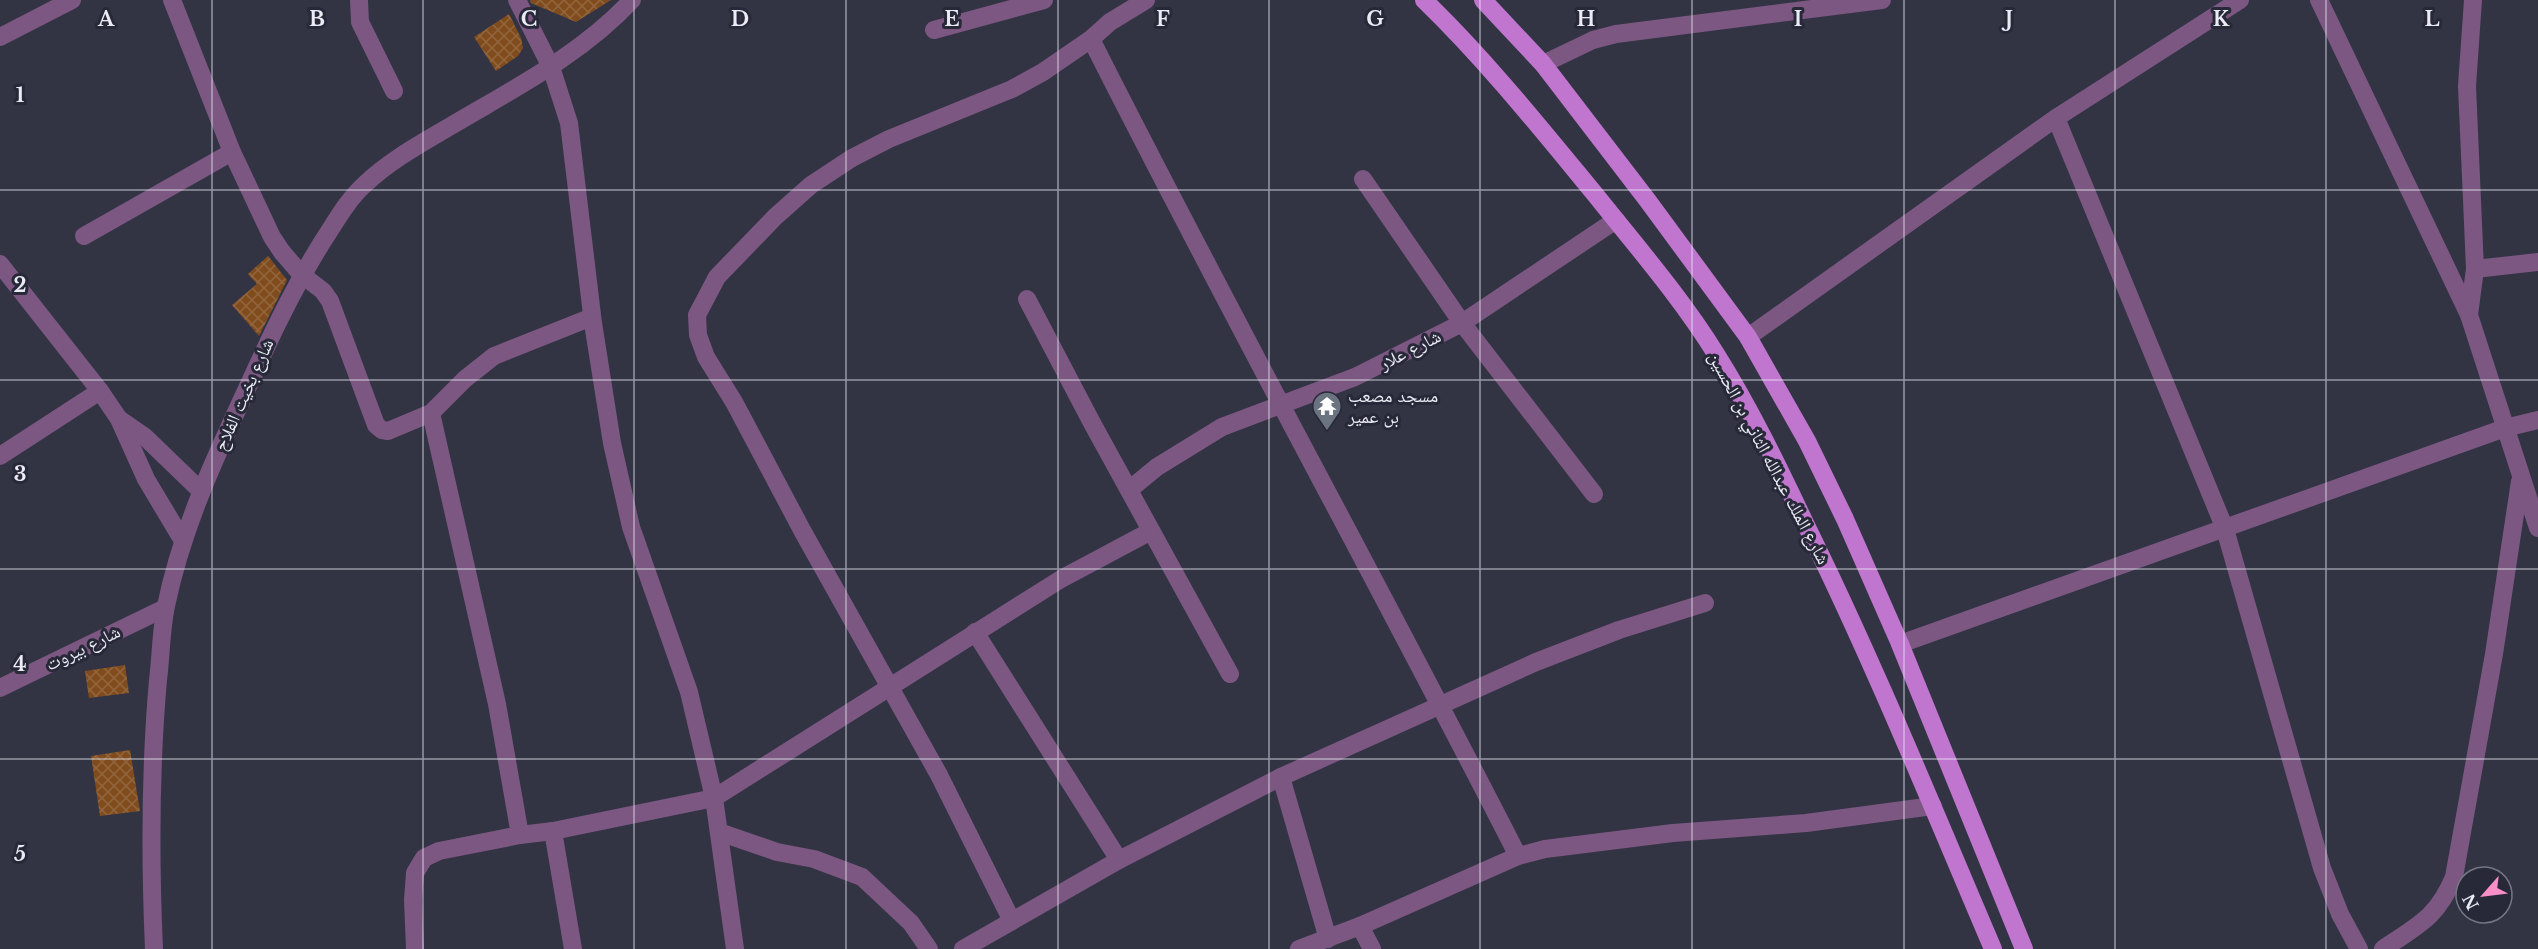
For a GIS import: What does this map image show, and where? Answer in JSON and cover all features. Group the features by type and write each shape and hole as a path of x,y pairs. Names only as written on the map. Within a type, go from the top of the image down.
{"main road":[{"name":"شارع الملك عبدالله الثاني بن الحسين","path":"1424,0 1454,29 1524,107 1616,220 1694,321 1729,375 1822,557 1933,806 1991,946"},
{"name":"شارع الملك عبدالله الثاني بن الحسين","path":"1484,0 1543,64 1748,337 1845,519 1900,644 2024,949"},
{"path":"1957,864 1984,854"},
{"path":"1991,946 2016,931"}],"street":[{"path":"0,37 72,0"},
{"path":"172,0 232,152 272,237 282,252 302,274 313,281 330,301 375,425 388,431 431,413 465,379 494,356 592,317"},
{"path":"359,0 360,22 394,91"},
{"path":"517,0 551,67 569,123 592,317 612,443 631,526 689,693 714,798 735,949"},
{"name":"شارع بخيت الفلاح","path":"154,949 150,844 155,715 165,608 183,541 201,490 302,274 343,209 362,187 387,165 551,67 585,43 632,0"},
{"path":"934,30 1044,0"},
{"path":"1543,64 1593,40 1616,34 1882,0"},
{"path":"1748,337 2056,117 2240,0"},
{"path":"2319,0 2469,315 2538,528"},
{"path":"2469,315 2475,269 2467,86 2473,0"},
{"path":"1012,921 939,775 889,688 734,402 706,357 698,335 697,315 717,277 775,217 811,185 889,138 983,103 1043,72 1091,39 1133,2"},
{"path":"1091,39 1179,214 1282,404 1518,856"},
{"path":"2056,117 2225,529 2322,868 2340,914 2359,949"},
{"path":"84,236 232,152"},
{"path":"1363,179 1462,323 1594,494"},
{"name":"شارع علار","path":"1129,490 1157,467 1222,427 1355,377 1462,323 1616,220"},
{"path":"2475,269 2538,262"},
{"path":"0,264 100,391 119,419 146,478 183,541"},
{"path":"1027,299 1230,674"},
{"path":"0,456 100,391"},
{"path":"431,413 497,704 520,834"},
{"path":"119,419 145,437 201,490"},
{"path":"1900,644 2505,428 2538,420"},
{"path":"2383,949 2429,918 2445,900 2454,877 2494,654 2520,478"},
{"path":"415,949 413,900 415,873 424,858 439,851 520,834 553,831 714,798 1061,579 1151,531"},
{"path":"963,949 1119,860 1281,777 1536,662 1619,630 1705,603"},
{"name":"شارع بيروت","path":"2,681 165,608"},
{"path":"975,632 1119,860"},
{"path":"1281,777 1328,939"},
{"path":"1299,949 1360,926 1518,856 1545,849 1662,835 1806,823 1933,806"},
{"path":"553,831 573,949"},
{"path":"719,832 777,852 814,859 862,877 911,923 929,949"},
{"path":"1360,926 1372,949"}],"building":[{"path":"530,0 611,0 576,22 531,3"},
{"path":"509,14 521,38 523,48 518,56 496,71 474,37"},
{"path":"268,256 287,280 259,336 232,305 257,284 248,274"},
{"path":"125,665 129,693 89,698 85,671"},
{"path":"130,750 140,811 100,816 91,756"}],"place":[{"name":"مسجد مصعب بن عمير","path":"1327,432"}]}
